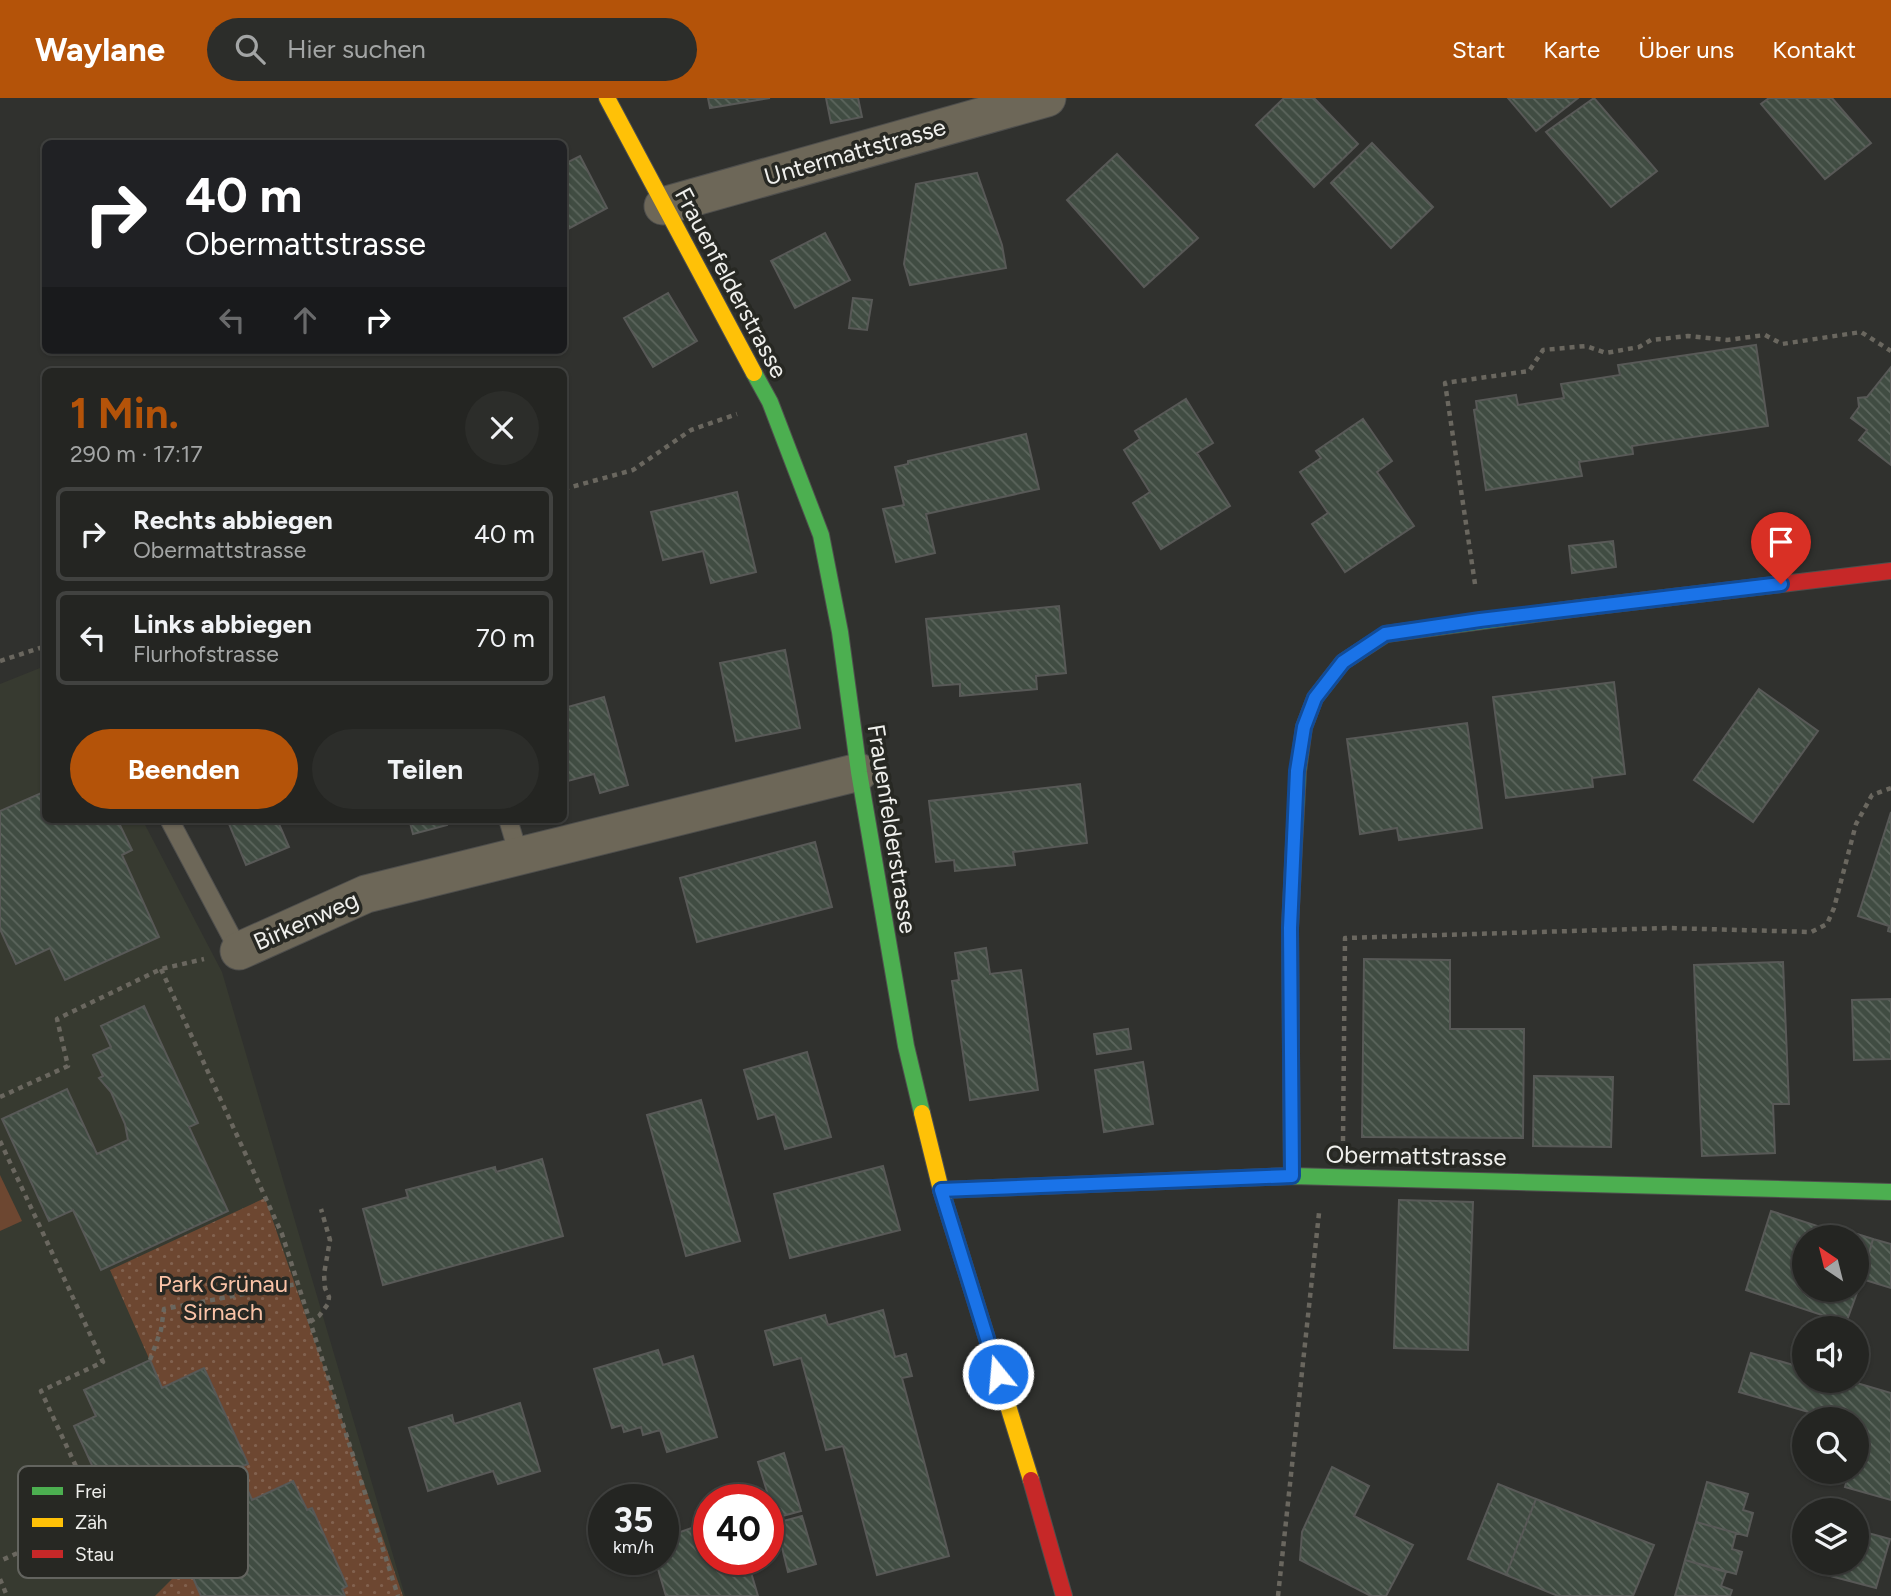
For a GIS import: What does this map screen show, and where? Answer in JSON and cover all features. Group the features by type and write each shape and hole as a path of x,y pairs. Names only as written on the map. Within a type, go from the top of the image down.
{"street":[{"name":"Frauenfelderstrasse","path":"607,98 770,402 821,534 840,632 859,772 906,1045 941,1190 1043,1519 1064,1596"},
{"name":"Untermattstrasse","path":"663,206 1047,98"},
{"path":"1292,1176 1290,928 1297,771 1304,727 1315,698 1343,662 1385,634 1480,620 1891,571"},
{"name":"Birkenweg","path":"239,951 366,894 859,772"},
{"name":"Obermattstrasse","path":"941,1190 1292,1176 1891,1192"}],"lane":[{"name":"Birkenweg","path":"171,823 239,951"},
{"path":"509,823 519,856"}],"path":[{"path":"1480,620 1445,383 1529,371 1544,350 1586,346 1605,353 1639,347 1651,340 1667,337 1727,340 1765,335 1783,344 1861,332 1891,351"},
{"path":"567,488 634,470 691,430 770,402"},
{"path":"0,661 42,647"},
{"path":"1342,1177 1345,938 1668,928 1811,932 1827,924 1835,908 1856,824 1872,795 1891,788"},
{"path":"0,1097 68,1066 57,1019 162,969 239,951"},
{"path":"162,969 282,1234 398,1596"},
{"path":"0,1141 103,1362 41,1391 76,1466"},
{"path":"1278,1596 1322,1177"},
{"path":"310,1322 319,1316 328,1304 329,1297 324,1274 330,1240 321,1209"},
{"path":"150,1360 161,1330 164,1309 297,1284"},
{"path":"0,1561 18,1553"},
{"path":"0,1580 7,1596"}],"shaded area":[{"path":"42,667 42,823 144,823 222,972 405,1596 0,1596 0,684"}],"green space":[{"path":"0,1175 22,1221 0,1231"},
{"name":"Park Grünau Sirnach","path":"265,1198 403,1596 345,1596 342,1589 347,1586 312,1508 307,1510 293,1481 252,1500 248,1491 248,1466 242,1466 248,1463 205,1369 162,1388 110,1270"},
{"path":"173,1578 193,1578 201,1596 155,1596"}],"building":[{"path":"708,98 770,98 710,108"},
{"path":"826,98 858,98 862,117 831,123"},
{"path":"1284,98 1314,98 1358,144 1314,187 1256,125"},
{"path":"1508,98 1578,98 1536,131"},
{"path":"1594,98 1657,171 1611,207 1546,132"},
{"path":"1769,98 1832,98 1871,143 1825,179 1761,104"},
{"path":"1372,143 1433,207 1391,248 1331,183"},
{"path":"1117,154 1198,238 1144,287 1067,200"},
{"path":"580,156 607,208 567,229 567,162"},
{"path":"977,173 1002,245 1006,268 910,285 904,264 916,184"},
{"path":"825,233 850,280 795,308 771,261"},
{"path":"668,293 697,341 653,367 624,318"},
{"path":"853,298 872,300 867,330 849,328"},
{"path":"1756,345 1768,426 1632,446 1633,454 1579,462 1582,476 1486,490 1474,410 1477,409 1476,401 1516,395 1518,405 1564,398 1561,384 1620,375 1618,365"},
{"path":"1891,367 1891,465 1859,440 1867,430 1851,418 1859,407 1858,398 1867,397"},
{"path":"1186,399 1213,443 1197,453 1230,506 1161,549 1133,503 1150,492 1124,450 1140,439 1135,431"},
{"path":"1363,419 1392,461 1377,472 1414,526 1345,572 1312,524 1328,513 1300,472 1321,458 1316,451"},
{"path":"1026,434 1039,489 926,514 935,553 896,562 883,509 904,505 895,467 908,464 908,461"},
{"path":"737,492 756,572 711,583 703,551 663,560 651,512"},
{"path":"1613,541 1616,567 1572,573 1569,546"},
{"path":"1059,606 1066,673 1036,676 1037,689 960,696 960,684 933,686 926,619"},
{"path":"785,650 800,728 736,741 720,663"},
{"path":"1614,682 1625,774 1592,778 1593,787 1506,798 1493,697"},
{"path":"1759,689 1818,731 1753,822 1694,780"},
{"path":"604,697 628,785 600,793 594,774 567,781 567,707"},
{"path":"1467,723 1482,828 1399,840 1397,828 1360,834 1347,739"},
{"path":"1080,784 1087,843 1013,852 1015,865 955,871 954,860 936,862 929,801"},
{"path":"42,793 42,823 119,823 132,850 122,855 159,937 65,980 50,948 16,964 0,929 0,811"},
{"path":"1891,812 1891,932 1888,931 1889,926 1858,916"},
{"path":"229,823 282,823 279,824 289,847 246,865"},
{"path":"410,823 447,823 447,825 413,834"},
{"path":"815,842 832,907 697,942 680,878"},
{"path":"986,948 990,974 1021,970 1038,1090 970,1100 952,981 959,980 955,953"},
{"path":"1364,959 1450,960 1450,1029 1524,1029 1523,1138 1362,1137"},
{"path":"1783,962 1789,1104 1773,1104 1775,1153 1702,1156 1694,965"},
{"path":"1891,999 1891,1059 1854,1060 1852,1000"},
{"path":"144,1006 198,1123 189,1127 228,1211 101,1270 73,1210 49,1221 2,1119 67,1089 97,1154 128,1140 125,1124 111,1092 99,1078 103,1076 93,1055 111,1047 101,1026"},
{"path":"1128,1029 1131,1049 1097,1054 1094,1034"},
{"path":"807,1052 831,1137 785,1149 775,1114 758,1119 744,1070"},
{"path":"1143,1062 1153,1124 1104,1132 1095,1070"},
{"path":"1534,1076 1613,1077 1611,1147 1533,1146"},
{"path":"701,1100 740,1241 686,1256 647,1115"},
{"path":"542,1159 563,1236 383,1285 363,1209 408,1197 406,1190 495,1167 496,1172"},
{"path":"883,1166 900,1230 790,1258 774,1194"},
{"path":"1399,1200 1473,1202 1468,1350 1394,1348"},
{"path":"1771,1211 1814,1225 1792,1225 1792,1302 1854,1302 1849,1316 1825,1316 1746,1290"},
{"path":"1869,1238 1873,1239 1869,1254"},
{"path":"1873,1239 1891,1244 1891,1288 1869,1281 1869,1254"},
{"path":"883,1310 895,1357 906,1354 912,1376 902,1378 949,1556 877,1575 843,1446 826,1450 801,1358 774,1365 765,1331 825,1315 828,1325"},
{"path":"658,1350 663,1365 693,1356 717,1437 667,1452 660,1430 643,1435 641,1427 624,1432 622,1425 612,1428 594,1369"},
{"path":"1751,1353 1792,1365 1792,1393 1869,1393 1869,1387 1891,1393 1891,1500 1845,1487 1846,1484 1869,1484 1869,1407 1792,1407 1739,1392"},
{"path":"150,1360 162,1388 204,1368 248,1464 92,1466 74,1426 96,1416 84,1390"},
{"path":"520,1403 540,1471 498,1484 493,1471 428,1491 409,1428 452,1415 454,1424"},
{"path":"784,1453 801,1511 784,1516 784,1484 765,1484 758,1462"},
{"path":"1332,1467 1369,1486 1354,1516 1413,1545 1386,1596 1371,1596 1300,1560 1302,1532"},
{"path":"293,1481 307,1510 312,1508 347,1586 342,1589 345,1596 201,1596 193,1578 248,1578 248,1491 252,1500"},
{"path":"1707,1482 1748,1494 1743,1510 1753,1513 1747,1536 1696,1522"},
{"path":"1498,1484 1536,1499 1506,1575 1468,1559"},
{"path":"1536,1499 1654,1545 1633,1596 1558,1596 1506,1575"},
{"path":"802,1516 816,1564 788,1572 784,1556 784,1521"},
{"path":"1696,1522 1736,1533 1732,1549 1742,1552 1736,1574 1685,1560"},
{"path":"693,1528 693,1575 752,1575 758,1596 666,1596 660,1575 679,1575 679,1532"},
{"path":"1869,1533 1890,1539 1876,1588 1827,1575 1869,1575"},
{"path":"1685,1560 1726,1572 1721,1586 1732,1590 1730,1596 1675,1596"}],"traffic: fast":[{"path":"754,373 770,402 821,535 840,632 859,772 906,1046 922,1113"},
{"path":"1294,845 1298,771 1304,727 1315,698 1343,662 1386,634 1580,608"},
{"path":"941,1190 1292,1176 1891,1192"}],"traffic: slow":[{"path":"607,98 754,373"},
{"path":"1292,1176 1290,928 1294,845"},
{"path":"922,1113 941,1190 1031,1480"}],"traffic: jam":[{"path":"1580,608 1891,571"},
{"path":"1031,1480 1064,1596"}],"route":[{"path":"998,1374 941,1190 1292,1176 1290,928 1297,771 1304,727 1315,698 1343,662 1385,634 1781,584"}]}
